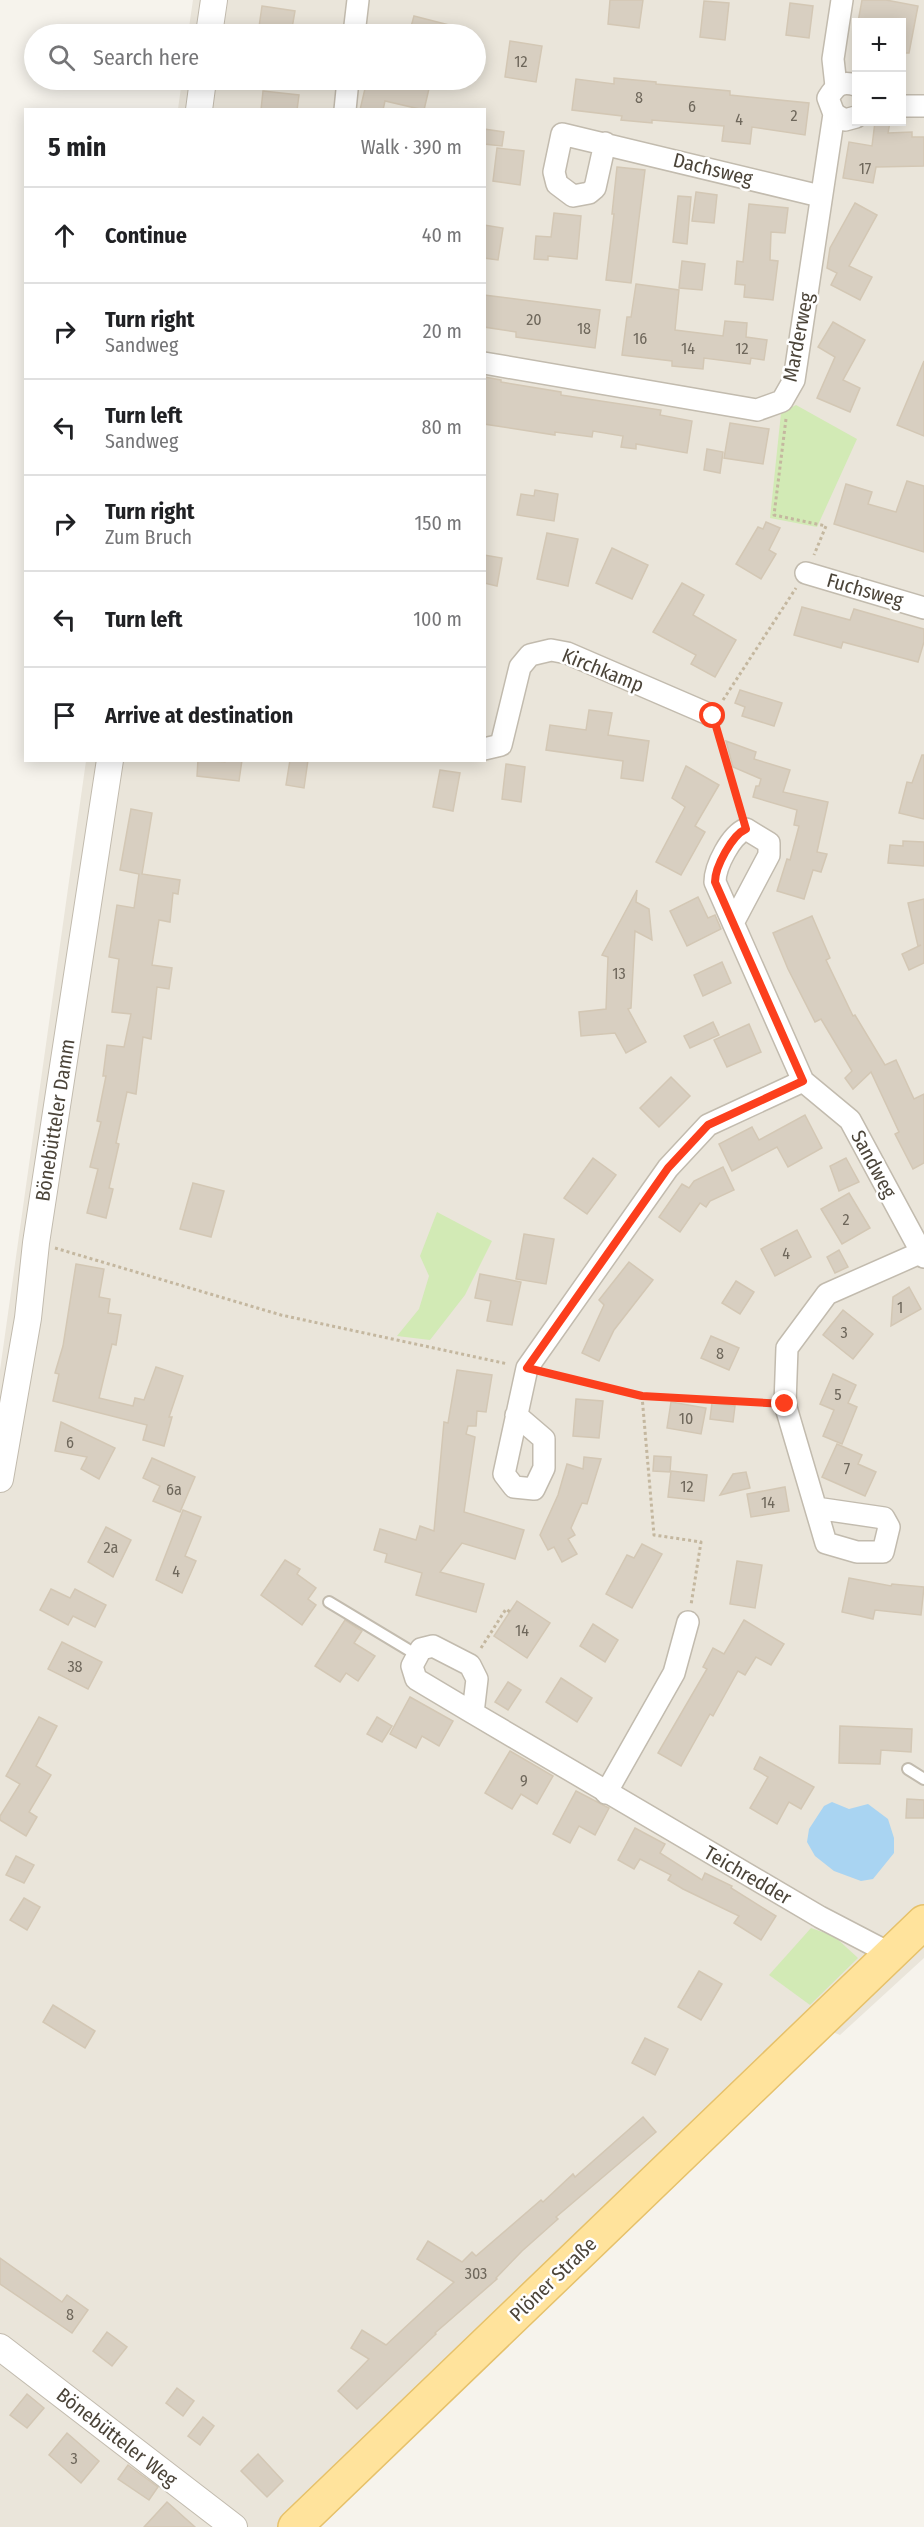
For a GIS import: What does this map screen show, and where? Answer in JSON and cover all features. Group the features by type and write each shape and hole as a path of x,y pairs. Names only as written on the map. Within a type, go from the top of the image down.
{"main road":[{"name":"Plöner Straße","path":"295,2527 924,1922"}],"street":[{"path":"211,24 214,0"},
{"path":"355,24 358,0"},
{"path":"842,0 832,59 846,86"},
{"name":"Marderweg","path":"486,363 757,410 782,401 794,380 834,114 828,98 846,86"},
{"path":"199,108 202,90"},
{"path":"345,108 347,90"},
{"path":"906,106 924,106"},
{"path":"834,114 845,120 852,118"},
{"name":"Dachsweg","path":"605,143 820,196"},
{"name":"Fuchsweg","path":"806,573 924,608"},
{"name":"Kirchkamp","path":"486,749 501,745 520,667 530,655 551,650 567,653 713,716"},
{"name":"Bönebütteler Damm","path":"0,1479 28,1318 36,1243 110,762"},
{"path":"733,923 769,855 769,843 746,829"},
{"name":"Sandweg","path":"746,829 738,832 715,872 715,882 803,1081 850,1120 923,1254"},
{"path":"516,1416 527,1368 668,1168 708,1125 803,1081"},
{"path":"816,1508 785,1404 787,1348 826,1294 923,1254"},
{"path":"606,1793 674,1673 688,1622"},
{"path":"417,1655 421,1649 433,1646 470,1665 477,1679 473,1713"},
{"name":"Teichredder","path":"417,1655 412,1666 416,1679 819,1917 891,1954"},
{"name":"Bönebütteler Weg","path":"0,2347 234,2527"}],"lane":[{"path":"329,1602 417,1655"},
{"path":"908,1769 924,1779"}],"path":[{"path":"746,829 713,716 806,573 826,526 774,515 786,415 782,401"},
{"path":"36,1243 281,1315 527,1368 642,1396 785,1404"},
{"path":"642,1396 654,1535 701,1542 688,1622"},
{"path":"470,1665 506,1609 510,1612"}],"shaded area":[{"path":"193,0 924,0 924,1958 840,2035 800,2019 294,2527 0,2527 0,1370 86,762 486,762 486,108 178,108 181,90 486,90 486,24 189,24"}],"green space":[{"path":"796,405 857,439 817,527 770,518 781,413"},
{"path":"437,1212 492,1241 465,1295 430,1340 397,1336 419,1309 429,1276 420,1256"},
{"path":"811,1928 834,1936 858,1958 810,2005 769,1975"}],"water":[{"path":"832,1802 849,1809 868,1804 888,1819 894,1838 894,1853 873,1879 861,1881 834,1871 815,1856 807,1842 809,1829 824,1806"}],"building":[{"path":"610,0 643,0 639,28 608,24"},
{"path":"862,0 886,0 918,6 909,53 906,53 906,18 859,18"},
{"path":"704,1 729,3 725,40 700,37"},
{"path":"790,3 813,6 809,38 786,35"},
{"path":"262,6 295,11 293,24 259,24"},
{"path":"414,16 445,24 412,24"},
{"path":"510,41 542,46 536,82 505,77"},
{"path":"614,78 730,91 730,95 809,103 805,135 752,127 750,144 722,141 724,126 652,120 652,123 621,120 622,116 572,110 576,79 614,84"},
{"path":"365,90 429,90 424,108 385,101 383,108 360,108"},
{"path":"263,91 299,95 297,108 261,108"},
{"path":"874,126 889,126 888,133 912,132 912,137 924,137 924,166 876,167 873,183 843,178 849,142 872,146"},
{"path":"486,129 504,132 502,146 486,144"},
{"path":"497,148 524,151 520,185 493,181"},
{"path":"617,167 645,170 631,283 606,280"},
{"path":"696,192 717,195 714,223 692,221"},
{"path":"678,196 691,197 687,244 673,242"},
{"path":"855,203 877,215 849,266 872,277 860,300 831,285 837,273 827,268 830,248"},
{"path":"749,204 788,208 785,233 771,232 770,260 778,261 773,300 744,297 745,285 735,284 737,261 743,262"},
{"path":"554,213 581,216 577,259 548,256 548,260 534,259 536,236 551,237"},
{"path":"486,225 503,228 498,260 486,258"},
{"path":"682,261 705,264 702,290 679,288"},
{"path":"636,284 679,290 675,330 723,336 725,321 747,323 746,337 767,340 764,360 751,358 750,364 704,358 703,369 672,366 672,361 622,355 627,317 631,317"},
{"path":"486,295 600,310 595,348 516,337 516,332 486,327"},
{"path":"833,322 865,340 843,380 860,388 850,412 817,398 835,357 818,347"},
{"path":"924,361 924,436 897,425"},
{"path":"486,377 561,392 561,395 661,410 660,415 692,421 687,453 636,444 636,449 621,447 623,436 593,431 592,437 555,432 555,435 486,424"},
{"path":"730,423 769,429 763,464 724,458"},
{"path":"707,449 723,452 720,473 704,470"},
{"path":"907,481 924,486 924,552 834,524 846,484 872,492 868,504 896,512"},
{"path":"535,490 558,494 554,521 517,515 521,494 534,496"},
{"path":"766,522 780,528 769,550 776,554 761,579 736,564 758,527 763,529"},
{"path":"547,533 578,539 568,586 537,579"},
{"path":"612,548 648,565 632,599 596,583"},
{"path":"486,555 502,558 497,586 486,583"},
{"path":"682,583 704,595 693,615 736,640 715,677 691,664 696,655 653,632"},
{"path":"802,607 850,620 854,609 924,629 924,642 918,662 843,642 841,648 794,635"},
{"path":"740,690 782,703 774,726 742,716 745,707 735,703"},
{"path":"589,710 612,713 608,735 649,741 643,781 621,778 623,761 546,750 550,725 586,730"},
{"path":"726,741 756,752 754,759 790,770 783,792 828,802 817,852 827,854 821,872 813,870 804,899 777,891 787,859 790,860 799,826 794,825 797,810 753,797 761,779 733,767"},
{"path":"922,755 924,755 924,819 899,813 907,782 912,783"},
{"path":"198,762 242,762 239,781 197,776"},
{"path":"290,762 308,762 304,788 286,785"},
{"path":"506,764 525,767 521,802 502,799"},
{"path":"686,766 719,785 695,826 705,832 681,875 656,862 685,807 672,798"},
{"path":"440,770 460,773 453,811 433,807"},
{"path":"131,809 152,813 142,874 180,880 178,894 173,893 170,922 159,920 152,965 172,968 169,989 157,987 151,1039 143,1037 136,1094 127,1092 116,1143 119,1144 109,1188 113,1189 106,1218 87,1213 98,1169 90,1167 101,1122 97,1121 106,1076 103,1076 107,1045 124,1047 131,1014 112,1012 119,959 109,957 117,905 134,908 139,874 120,870"},
{"path":"903,841 924,842 924,866 888,863 890,845 903,846"},
{"path":"637,890 636,902 649,909 652,940 635,931 631,1008 628,1009 646,1042 626,1053 615,1033 581,1036 579,1012 606,1009 608,957 602,955"},
{"path":"698,897 708,918 715,915 721,929 687,946 670,911"},
{"path":"924,899 924,963 909,970 902,954 921,945 918,946 908,903"},
{"path":"812,916 830,958 826,960 853,1016 855,1015 885,1065 896,1060 914,1099 924,1094 924,1163 913,1169 895,1134 899,1132 871,1072 853,1089 845,1078 852,1071 821,1019 815,1022 773,933"},
{"path":"722,962 731,983 703,996 694,975"},
{"path":"713,1022 719,1035 690,1048 684,1036"},
{"path":"749,1024 761,1052 727,1067 714,1040"},
{"path":"671,1077 690,1096 659,1127 640,1108"},
{"path":"805,1115 822,1148 788,1167 777,1147 732,1171 719,1144 752,1127 759,1140"},
{"path":"593,1158 616,1175 587,1214 564,1198"},
{"path":"846,1158 859,1182 839,1191 830,1166"},
{"path":"723,1167 734,1190 710,1201 706,1207 700,1203 680,1232 659,1217 682,1184 689,1188 694,1181"},
{"path":"193,1183 224,1191 211,1237 180,1229"},
{"path":"849,1193 870,1228 842,1244 821,1209"},
{"path":"797,1230 811,1257 775,1276 761,1249"},
{"path":"524,1234 554,1239 546,1284 516,1279"},
{"path":"839,1250 848,1267 835,1273 827,1257"},
{"path":"629,1262 653,1280 614,1330 599,1361 582,1353 604,1305 599,1300"},
{"path":"76,1264 104,1269 99,1297 110,1299 108,1313 121,1315 116,1345 112,1344 99,1398 133,1406 135,1398 144,1400 156,1367 183,1376 169,1417 172,1417 164,1446 143,1440 147,1425 53,1401 59,1374 55,1373 63,1346"},
{"path":"480,1274 521,1282 512,1325 487,1321 491,1301 475,1298"},
{"path":"736,1281 754,1292 740,1314 722,1303"},
{"path":"909,1287 921,1309 891,1326 893,1297"},
{"path":"843,1310 873,1334 853,1359 823,1335"},
{"path":"711,1336 739,1348 729,1370 701,1358"},
{"path":"457,1370 492,1375 486,1412 477,1411 476,1426 468,1426 466,1434 475,1437 464,1512 524,1530 515,1559 462,1543 440,1572 484,1584 476,1612 416,1595 422,1573 385,1562 387,1554 374,1550 380,1529 416,1540 420,1526 434,1531 444,1422 448,1423"},
{"path":"833,1374 856,1385 848,1403 857,1407 842,1444 823,1436 834,1410 820,1404"},
{"path":"576,1399 603,1401 599,1438 573,1436"},
{"path":"671,1402 706,1408 701,1434 667,1428"},
{"path":"712,1403 735,1406 733,1422 710,1419"},
{"path":"61,1422 115,1448 99,1479 81,1469 87,1457 55,1451"},
{"path":"837,1444 862,1455 858,1464 876,1472 865,1496 822,1477"},
{"path":"654,1456 671,1457 670,1472 653,1471"},
{"path":"584,1457 601,1459 587,1504 582,1503 571,1528 575,1535 568,1539 577,1554 562,1562 554,1547 548,1550 540,1535 558,1495 567,1464 583,1469"},
{"path":"152,1458 195,1477 180,1512 153,1501 160,1486 143,1478"},
{"path":"671,1471 707,1475 704,1501 668,1497"},
{"path":"746,1472 750,1488 720,1495 733,1474"},
{"path":"785,1487 789,1511 751,1517 747,1494"},
{"path":"183,1510 201,1517 185,1556 196,1561 182,1593 156,1580"},
{"path":"106,1527 131,1540 113,1577 88,1562"},
{"path":"642,1544 662,1554 632,1608 606,1594 627,1555 634,1558"},
{"path":"285,1560 300,1569 297,1574 316,1588 308,1599 316,1605 302,1625 261,1595"},
{"path":"737,1561 762,1565 755,1608 730,1604"},
{"path":"849,1578 891,1586 892,1584 924,1587 921,1615 875,1610 873,1619 842,1612"},
{"path":"51,1589 70,1598 75,1589 106,1605 95,1627 73,1616 68,1625 40,1610"},
{"path":"517,1601 550,1623 527,1658 494,1636"},
{"path":"345,1620 362,1631 354,1643 375,1656 358,1681 346,1673 340,1682 315,1666"},
{"path":"744,1620 784,1644 771,1665 756,1657 745,1675 738,1671 713,1716 710,1714 681,1766 658,1753 707,1669 703,1667 713,1648 724,1654"},
{"path":"593,1624 618,1640 605,1662 580,1646"},
{"path":"62,1642 102,1662 88,1689 48,1669"},
{"path":"561,1678 592,1698 577,1722 546,1702"},
{"path":"508,1682 521,1690 508,1710 495,1702"},
{"path":"410,1697 453,1721 439,1746 422,1736 416,1748 390,1734"},
{"path":"39,1717 57,1726 36,1766 51,1775 29,1812 37,1817 26,1836 0,1820 0,1816 20,1784 6,1776"},
{"path":"377,1717 392,1726 382,1742 367,1734"},
{"path":"840,1726 912,1729 911,1752 881,1750 880,1764 839,1763"},
{"path":"510,1751 553,1776 537,1804 521,1794 512,1809 485,1793"},
{"path":"760,1757 814,1787 801,1809 789,1802 777,1824 750,1808 768,1777 754,1769"},
{"path":"576,1791 609,1808 595,1835 579,1826 570,1843 553,1834"},
{"path":"907,1799 924,1800 924,1818 906,1818"},
{"path":"635,1828 665,1844 660,1853 702,1880 705,1873 732,1886 731,1888 776,1916 761,1940 734,1923 739,1916 668,1880 671,1875 640,1859 634,1869 618,1860"},
{"path":"16,1856 34,1865 24,1883 6,1875"},
{"path":"24,1898 40,1907 27,1930 10,1920"},
{"path":"699,1971 722,1984 701,2020 678,2007"},
{"path":"53,2005 95,2031 85,2048 43,2022"},
{"path":"645,2038 668,2049 655,2075 632,2063"},
{"path":"643,2117 656,2132 556,2217 558,2219 522,2251 497,2279 435,2333 357,2409 338,2391 369,2359 351,2348 362,2330 386,2345 454,2282 417,2259 428,2241 462,2262 472,2252 476,2256 541,2200 543,2202 573,2174 575,2177"},
{"path":"0,2258 62,2302 67,2295 88,2310 72,2333 0,2284"},
{"path":"107,2332 127,2347 112,2366 93,2351"},
{"path":"177,2388 194,2401 183,2416 166,2403"},
{"path":"27,2394 44,2408 27,2428 10,2415"},
{"path":"203,2417 214,2426 200,2445 188,2436"},
{"path":"67,2433 99,2461 81,2483 49,2455"},
{"path":"258,2454 283,2481 267,2497 241,2471"},
{"path":"128,2465 158,2487 149,2500 118,2479"},
{"path":"167,2502 195,2527 144,2527"}],"route":[{"path":"713,716 746,829 738,832 715,872 715,882 803,1081 708,1125 668,1168 527,1368 642,1396 785,1404"}]}
